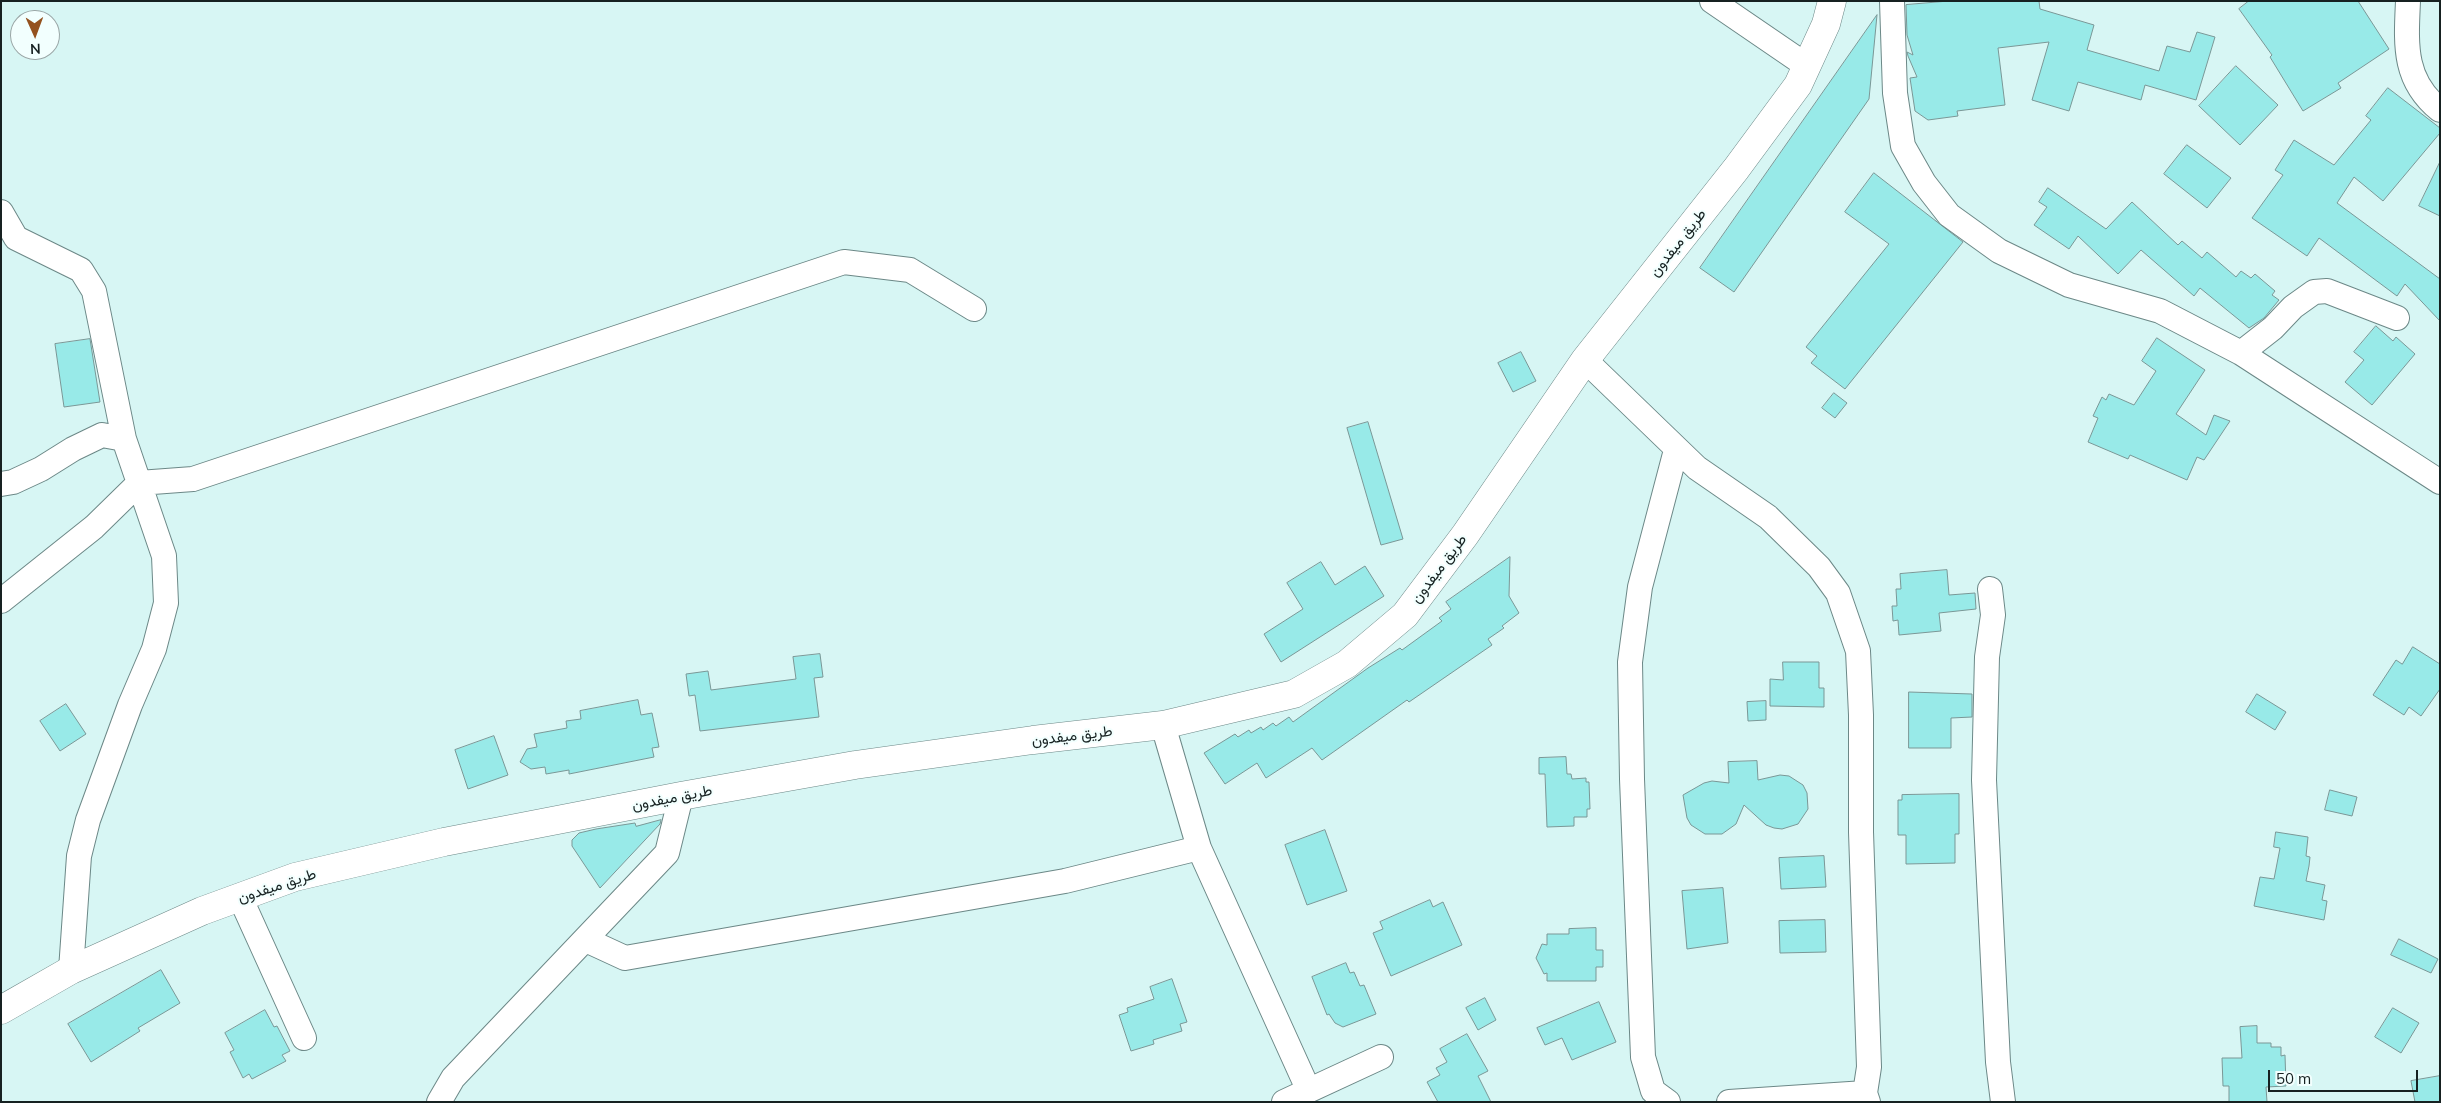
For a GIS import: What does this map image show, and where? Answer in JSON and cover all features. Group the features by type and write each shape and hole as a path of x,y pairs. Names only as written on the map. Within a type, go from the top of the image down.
{"main road":[{"name":"طريق ميفدون","path":"1,1010 71,970 202,911 295,878 434,845 681,796 855,765 1033,740 1163,725 1294,694 1347,664 1406,615 1459,543 1585,360 1736,169 1798,84 1826,24 1832,1"}],"street":[{"path":"1712,1 1807,66"},
{"path":"1892,1 1895,93 1903,146 1924,183 1949,215 1999,251 2069,285 2160,311 2241,353 2440,482"},
{"path":"2408,1 2406,38 2408,63 2416,84 2440,110"},
{"path":"1,212 16,238 81,270 94,291 124,439 164,556 166,603 154,648 130,706 88,820 79,856 71,970"},
{"path":"1,601 94,527 139,483 193,479 844,262 910,270 974,309"},
{"path":"2241,353 2273,328 2293,307 2314,292 2327,291 2397,318"},
{"path":"1585,360 1696,468 1768,517 1819,567 1838,593 1858,651 1861,715 1861,832 1869,1067 1866,1097 1729,1102"},
{"path":"1,484 13,482 41,469 73,449 102,435 124,439"},
{"path":"1668,1102 1653,1091 1643,1057 1632,789 1630,662 1640,587 1676,450"},
{"path":"1990,589 1993,614 1986,657 1984,780 1998,1062 2003,1102"},
{"path":"1163,725 1199,848 1308,1089"},
{"path":"439,1102 453,1078 667,853 681,796"},
{"path":"586,940 625,958 1065,882 1199,848"},
{"path":"240,897 304,1038"},
{"path":"1284,1102 1308,1089 1381,1057"}],"building":[{"path":"1949,1 2039,1 2040,9 2094,25 2087,50 2159,71 2167,46 2190,52 2197,32 2215,37 2196,100 2145,85 2141,100 2078,82 2069,111 2032,100 2049,42 1998,48 2005,105 1957,111 1958,116 1928,120 1915,111 1910,78 1917,77 1907,52 1913,55 1907,35 1906,5"},
{"path":"2249,1 2358,1 2389,49 2338,83 2341,88 2303,111 2270,57 2272,55 2239,9"},
{"path":"1877,15 1869,99 1734,292 1700,268"},
{"path":"2236,66 2278,105 2240,145 2199,106"},
{"path":"2388,88 2440,128 2440,133 2383,201 2354,177 2337,203 2440,279 2440,321 2405,284 2397,296 2319,238 2307,256 2252,218 2283,175 2275,170 2294,140 2334,165 2371,120 2366,116"},
{"path":"2187,145 2231,178 2207,208 2164,174"},
{"path":"2440,162 2440,216 2419,206"},
{"path":"1874,173 1963,242 1845,389 1811,363 1817,356 1806,347 1889,244 1845,212"},
{"path":"2048,188 2106,229 2132,202 2178,245 2182,241 2202,258 2207,252 2236,277 2241,271 2251,278 2255,274 2275,291 2272,295 2279,300 2264,318 2249,328 2200,288 2194,296 2141,250 2118,274 2078,236 2069,249 2034,225 2047,207 2039,202"},
{"path":"2376,326 2393,341 2396,337 2415,354 2372,405 2345,382 2364,360 2354,352"},
{"path":"2157,338 2205,370 2176,414 2206,435 2214,415 2230,421 2204,460 2197,457 2187,480 2130,455 2128,459 2088,442 2098,418 2093,416 2102,397 2106,400 2109,394 2134,405 2156,371 2142,361"},
{"path":"90,339 100,402 64,407 55,344"},
{"path":"1521,352 1536,381 1513,392 1498,363"},
{"path":"1834,393 1847,403 1835,418 1822,408"},
{"path":"1368,422 1403,539 1381,545 1347,428"},
{"path":"1510,557 1509,596 1519,613 1502,626 1504,628 1488,639 1492,645 1409,702 1407,700 1322,760 1312,748 1266,778 1257,763 1225,784 1204,753 1235,734 1238,737 1249,730 1251,733 1261,727 1263,730 1273,723 1276,726 1289,717 1293,722 1368,668 1400,648 1402,650 1442,621 1439,618 1451,609 1446,602"},
{"path":"1321,562 1335,585 1365,566 1384,596 1281,662 1264,634 1303,609 1287,583"},
{"path":"1947,570 1949,595 1975,593 1976,609 1939,613 1941,631 1899,635 1898,620 1893,621 1892,606 1897,606 1896,589 1901,589 1900,574"},
{"path":"2413,647 2440,664 2440,689 2421,716 2409,707 2404,715 2373,695 2396,660 2402,664"},
{"path":"820,654 823,677 814,678 819,717 700,731 695,695 689,696 686,674 708,671 711,690 796,679 793,657"},
{"path":"1783,662 1819,662 1819,688 1824,688 1824,707 1770,706 1770,679 1783,680"},
{"path":"1909,692 1972,694 1972,717 1951,718 1951,748 1909,748"},
{"path":"2257,694 2286,712 2275,730 2246,712"},
{"path":"638,700 641,715 652,713 659,747 652,748 654,757 569,774 569,770 546,774 545,767 531,769 520,762 527,749 537,747 534,734 567,728 566,721 581,719 580,711"},
{"path":"1766,701 1766,720 1748,721 1747,702"},
{"path":"66,704 86,734 60,751 40,721"},
{"path":"494,736 508,775 468,789 455,750"},
{"path":"1566,757 1567,774 1571,774 1572,779 1586,778 1586,782 1589,782 1590,809 1587,809 1587,817 1574,817 1574,826 1547,827 1545,774 1539,774 1539,758"},
{"path":"1757,761 1758,780 1780,775 1789,776 1803,785 1807,793 1808,809 1798,824 1782,829 1774,828 1766,825 1744,805 1736,824 1722,834 1705,834 1691,825 1687,818 1683,795 1704,783 1712,781 1729,783 1728,762"},
{"path":"2330,790 2357,797 2352,816 2325,810"},
{"path":"1959,794 1959,834 1955,834 1955,863 1906,864 1906,835 1898,835 1898,800 1902,800 1902,795"},
{"path":"661,820 660,824 600,888 572,846 572,840 579,833 635,823 636,826"},
{"path":"1325,830 1347,891 1307,905 1285,845"},
{"path":"2276,832 2308,837 2306,856 2310,857 2306,881 2325,885 2322,900 2327,901 2324,920 2254,906 2260,877 2274,879 2280,848 2274,847"},
{"path":"1824,856 1826,887 1781,889 1779,858"},
{"path":"1723,888 1728,943 1687,949 1682,891"},
{"path":"1430,900 1433,907 1443,902 1462,945 1391,976 1373,933 1383,929 1380,922"},
{"path":"1825,920 1826,952 1780,953 1779,921"},
{"path":"1596,928 1596,950 1603,950 1603,967 1596,967 1596,981 1547,981 1547,973 1544,974 1536,958 1542,944 1547,945 1547,934 1569,934 1569,929"},
{"path":"2399,939 2438,959 2431,973 2391,955"},
{"path":"1346,963 1350,973 1354,972 1360,986 1364,985 1376,1014 1343,1027 1335,1023 1329,1014 1327,1015 1312,977"},
{"path":"161,970 180,1003 138,1028 140,1031 91,1062 68,1024"},
{"path":"1172,979 1187,1022 1180,1024 1182,1031 1153,1040 1154,1044 1131,1051 1119,1015 1128,1012 1127,1008 1154,999 1150,987"},
{"path":"1485,998 1496,1020 1478,1030 1466,1008"},
{"path":"1599,1002 1616,1042 1572,1060 1562,1038 1545,1045 1537,1028"},
{"path":"2393,1008 2419,1023 2401,1053 2375,1037"},
{"path":"265,1010 274,1027 277,1026 290,1051 282,1055 286,1061 252,1079 249,1074 243,1078 230,1052 234,1050 225,1033"},
{"path":"2257,1026 2257,1043 2271,1043 2271,1047 2281,1047 2281,1056 2285,1055 2286,1086 2266,1087 2267,1102 2229,1102 2229,1086 2223,1086 2222,1058 2242,1058 2240,1027"},
{"path":"1467,1034 1488,1071 1478,1076 1491,1102 1438,1102 1427,1082 1440,1075 1436,1068 1447,1062 1440,1049"},
{"path":"2440,1076 2440,1102 2415,1102 2411,1081"}]}
